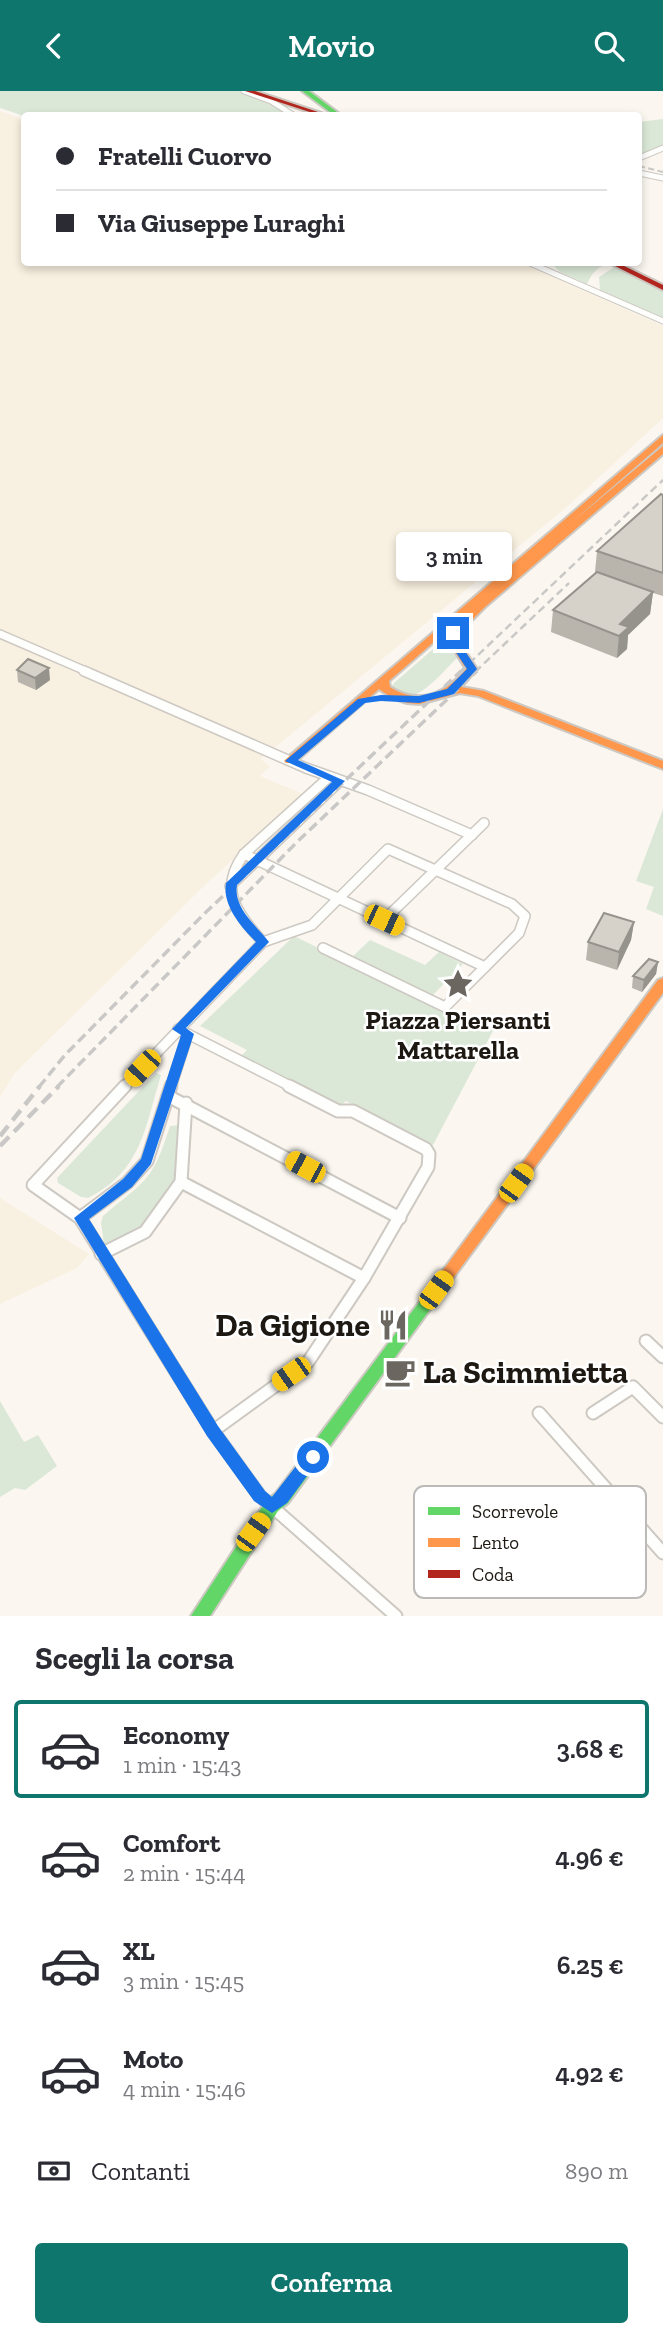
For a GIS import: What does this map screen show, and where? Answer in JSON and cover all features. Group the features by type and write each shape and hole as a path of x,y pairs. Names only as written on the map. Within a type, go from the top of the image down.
{"street":[{"path":"246,91 271,100 289,112"},
{"path":"246,91 314,112"},
{"path":"305,91 334,112"},
{"path":"642,157 663,148"},
{"path":"642,174 663,177"},
{"path":"537,266 663,321"},
{"path":"619,266 663,288"},
{"path":"634,266 663,281"},
{"path":"290,761 663,437"},
{"path":"450,692 471,672 471,667 452,639 453,633 481,605 663,449"},
{"path":"0,634 290,761 368,790 472,835"},
{"path":"432,640 458,647"},
{"path":"465,678 468,685 480,693 663,765"},
{"path":"384,681 384,688 398,698"},
{"path":"362,701 419,699 460,690 480,693"},
{"path":"263,942 232,901 230,888 234,868 244,854 329,777"},
{"path":"230,888 255,860 340,781"},
{"path":"384,920 484,823"},
{"path":"323,948 445,1007 519,933 525,920 523,912 512,904 388,849 312,926 292,930 263,942 183,1031 33,1185 80,1218 213,1431 260,1496 396,1616"},
{"path":"244,854 485,967"},
{"path":"200,1616 272,1506 282,1498 658,1000 663,983"},
{"path":"80,1218 127,1183 147,1161 168,1096 183,1031"},
{"path":"183,1031 338,1111 353,1111 426,1149 429,1154 428,1167 400,1218 364,1278 308,1361 213,1431"},
{"path":"168,1096 186,1103 400,1218"},
{"path":"104,1258 145,1231 181,1182 186,1103"},
{"path":"181,1182 364,1278"},
{"path":"646,1341 663,1357"},
{"path":"593,1413 634,1387 663,1417"},
{"path":"539,1413 604,1486"},
{"path":"646,1534 663,1553"}],"shaded area":[{"path":"0,111 21,119 21,266 528,266 663,326 663,418 569,505 261,759 270,767 260,776 303,794 203,887 14,1074 0,1097"},
{"path":"0,1198 89,1254 77,1268 0,1304"}],"green space":[{"path":"0,91 239,91 262,98 285,112 21,112 21,115 0,108"},
{"path":"663,119 663,145 642,154 642,122"},
{"path":"554,266 602,266 587,284 560,272"},
{"path":"616,266 663,290 663,318 600,290 599,277"},
{"path":"441,648 453,652 457,658 425,689 407,697 398,695 391,687 394,683 432,650"},
{"path":"663,809 663,916 646,909 654,887 636,881"},
{"path":"294,936 460,1017 494,1029 433,1145 346,1101 339,1107 241,1056 247,1050 200,1026"},
{"path":"370,940 425,965 439,952 463,964 431,997 351,958"},
{"path":"156,1073 161,1075 145,1130 131,1161 120,1175 88,1198 81,1197 58,1183 57,1178"},
{"path":"181,1125 177,1179 140,1230 107,1246 104,1244 101,1223 103,1216 146,1178 158,1158 170,1126"},
{"path":"0,1401 24,1442 38,1435 57,1466 25,1490 15,1488 0,1497"}],"building":[{"path":"661,494 663,573 597,551"},
{"path":"597,572 653,592 620,624 629,627 619,636 553,610"},
{"path":"28,659 49,668 35,678 17,670"},
{"path":"604,913 634,922 619,952 588,942"},
{"path":"649,959 658,962 644,980 633,976"}],"railway":[{"path":"642,167 663,172"},
{"path":"460,672 663,480"},
{"path":"475,672 569,583"},
{"path":"39,1087 65,1055 204,914 461,671"},
{"path":"57,1087 297,842 477,671"},
{"path":"0,1136 40,1086"},
{"path":"0,1146 59,1086"}],"traffic: fast":[{"path":"305,91 334,112"},
{"path":"200,1616 272,1506 282,1498 443,1281"}],"traffic: slow":[{"path":"290,761 663,438"},
{"path":"384,681 384,688 407,699 431,698 454,688 472,669 452,639 453,633 481,605 663,449"},
{"path":"450,692 460,690 480,693 663,765"},
{"path":"443,1281 663,983"}],"traffic: jam":[{"path":"248,91 314,112"},
{"path":"619,266 663,288"}],"place":[{"name":"Piazza Piersanti Mattarella","path":"458,984"},
{"name":"Da Gigione","path":"393,1325"},
{"name":"La Scimmietta","path":"400,1372"}],"route":[{"path":"313,1457 282,1498 272,1506 260,1496 213,1431 80,1218 127,1183 147,1161 188,1034 178,1029 263,942 248,927 232,901 232,883 340,781 290,761 362,701 381,698 412,700 451,692 472,669 452,639 453,633"}]}
